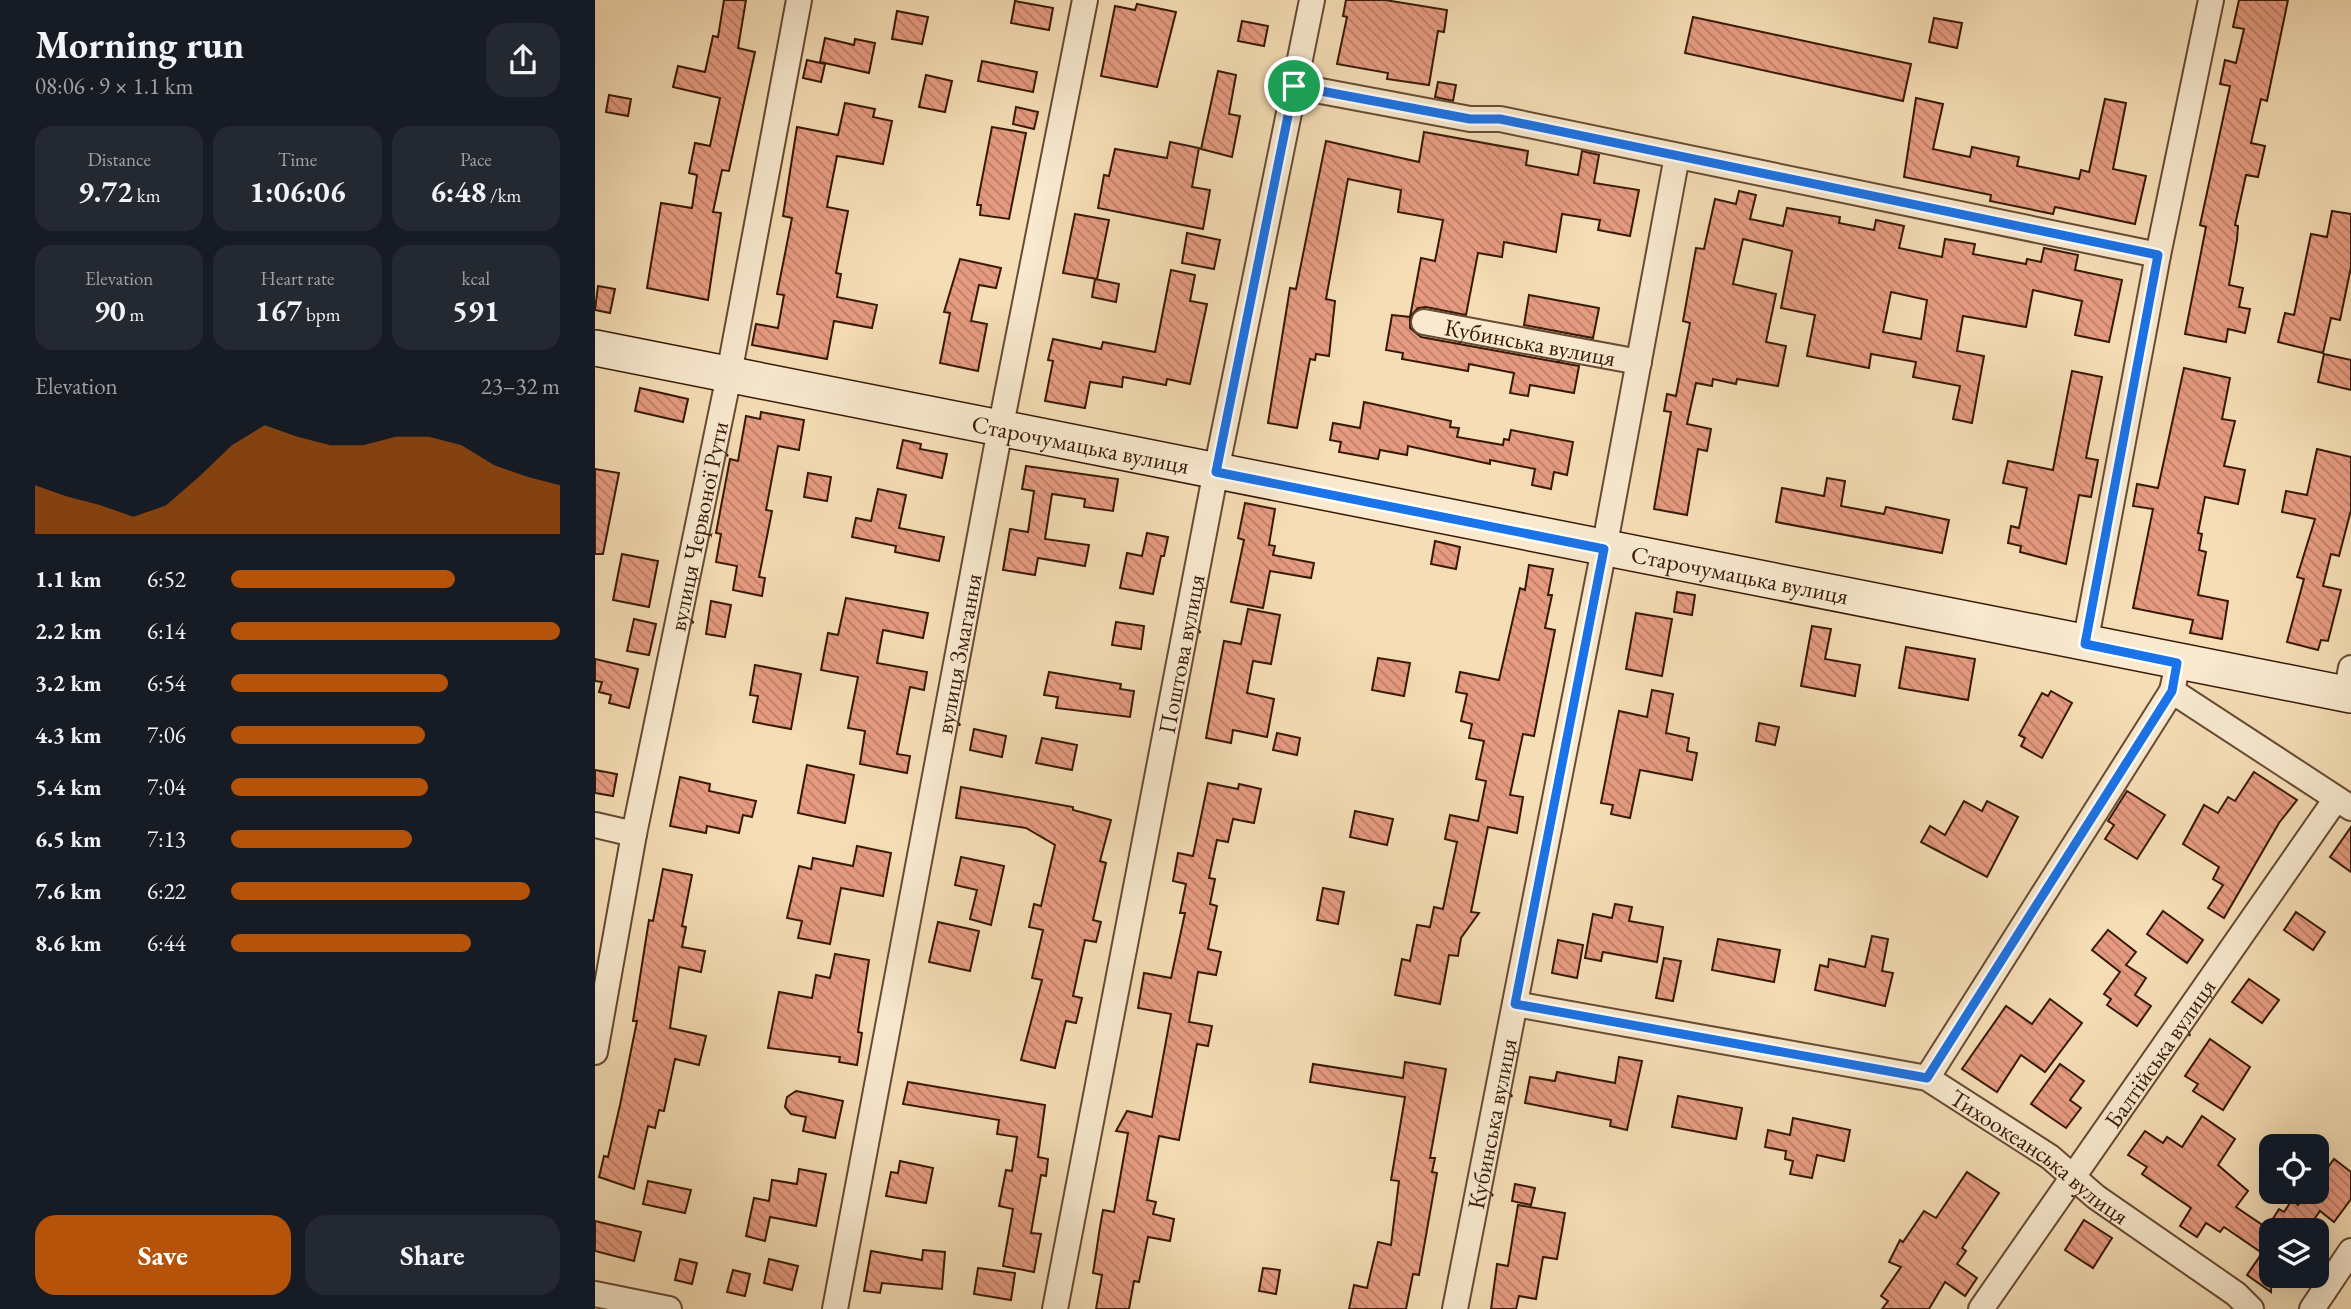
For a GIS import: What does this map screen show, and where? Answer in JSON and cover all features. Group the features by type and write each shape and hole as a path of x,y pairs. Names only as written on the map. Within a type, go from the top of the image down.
{"street":[{"name":"вулиця Червоної Рути","path":"595,1052 634,834 729,375 799,0"},
{"name":"вулиця Змагання","path":"835,1309 1000,429 1085,0"},
{"name":"Поштова вулиця","path":"1055,1309 1216,472 1312,0"},
{"path":"2085,644 2158,255 2211,0"},
{"path":"1294,86 1470,119 1500,119 2158,255"},
{"name":"Кубинська вулиця","path":"1455,1309 1604,549 1677,156"},
{"name":"Кубинська вулиця","path":"1424,322 1639,362"},
{"name":"Старочумацька вулиця","path":"595,348 2085,644 2174,677 2349,686"},
{"path":"1927,1078 2174,677 2344,803"},
{"name":"Балтійська вулиця","path":"1981,1309 2072,1176 2344,803"},
{"path":"595,825 634,834"},
{"name":"Тихоокеанська вулиця","path":"1515,1004 1927,1078 2050,1157 2096,1197 2236,1294 2251,1309"},
{"path":"2312,1309 2351,1251"},
{"path":"595,1294 669,1309"}],"building":[{"path":"724,0 746,0 738,48 755,52 729,171 722,170 713,212 721,213 708,300 647,288 661,203 692,208 697,175 689,173 695,143 710,146 720,98 673,87 678,66 705,72 713,36 718,37"},
{"path":"1346,0 1385,0 1447,10 1444,32 1438,31 1429,85 1387,79 1388,73 1337,64 1347,17 1343,16"},
{"path":"2239,0 2288,0 2267,101 2261,99 2251,143 2265,146 2258,177 2246,175 2235,225 2238,226 2237,240 2229,285 2243,288 2239,307 2250,309 2245,333 2228,329 2226,342 2185,334 2206,227 2200,225 2230,86 2220,84 2225,60 2236,63 2244,29 2233,27"},
{"path":"1015,1 1053,8 1049,30 1011,23"},
{"path":"1137,4 1176,12 1157,87 1101,76 1115,6 1135,10"},
{"path":"897,11 928,17 922,44 892,39"},
{"path":"1693,17 1911,64 1903,101 1685,53"},
{"path":"1934,18 1962,23 1957,48 1929,42"},
{"path":"1242,21 1268,26 1264,46 1238,41"},
{"path":"825,38 854,45 855,39 875,43 869,73 820,62"},
{"path":"807,60 825,64 821,82 803,78"},
{"path":"982,61 1037,72 1033,92 978,81"},
{"path":"1218,71 1236,75 1229,114 1240,116 1232,157 1201,149"},
{"path":"926,75 952,81 945,112 919,107"},
{"path":"1438,82 1456,85 1453,101 1435,97"},
{"path":"609,95 631,99 628,116 606,112"},
{"path":"1916,98 1943,104 1933,149 1970,157 1972,147 2019,157 2017,166 2079,179 2081,170 2089,172 2105,99 2126,103 2113,169 2146,176 2135,224 2055,207 2053,214 1990,201 1991,195 1904,177"},
{"path":"845,103 875,109 873,117 892,121 883,164 837,156 827,207 848,211 836,273 841,274 837,297 877,305 872,328 834,321 827,359 752,345 756,324 778,328 784,295 777,294 792,218 783,216 797,127 838,135"},
{"path":"1016,107 1038,112 1034,129 1013,124"},
{"path":"992,127 1026,133 1009,219 980,215 981,205 977,205"},
{"path":"1424,132 1528,151 1526,165 1578,175 1582,151 1599,155 1594,183 1639,190 1630,236 1598,230 1600,220 1562,214 1556,252 1504,242 1502,257 1478,253 1466,315 1426,307 1418,308 1410,317 1421,258 1435,261 1443,220 1398,212 1401,190 1348,179 1326,299 1335,301 1329,356 1316,354 1315,360 1310,359 1297,428 1268,423 1290,288 1296,289 1326,141 1419,162"},
{"path":"1170,142 1199,148 1192,187 1210,190 1203,229 1098,208 1104,175 1109,176 1115,149 1167,158"},
{"path":"1739,191 1756,195 1750,219 1783,226 1787,208 1840,217 1839,223 1874,230 1876,220 1904,226 1899,248 1942,257 1945,239 1975,244 1973,254 2026,264 2027,259 2041,262 2044,248 2078,255 2075,270 2122,280 2109,342 2075,335 2082,301 2033,290 2026,327 1963,316 1957,351 1984,356 1972,423 1953,419 1960,386 1913,377 1916,362 1871,354 1869,368 1807,356 1815,315 1781,308 1792,251 1743,239 1733,284 1776,294 1766,342 1786,346 1778,386 1737,379 1736,384 1713,379 1712,386 1696,383 1687,424 1711,429 1707,451 1698,449 1687,515 1654,509 1671,412 1664,411 1667,394 1676,396 1690,323 1683,321 1696,248 1704,249 1715,199 1736,204","holes":["1891,292 1927,300 1921,339 1883,332"]},
{"path":"2332,211 2351,214 2351,267 2340,320 2331,318 2323,353 2278,342 2285,313 2294,315 2311,234 2327,237"},
{"path":"1075,214 1109,220 1097,279 1063,273"},
{"path":"1187,233 1220,240 1214,269 1182,263"},
{"path":"960,259 1001,268 996,288 979,285 971,321 987,324 978,371 940,363 950,313 944,312"},
{"path":"1171,270 1195,275 1190,301 1207,304 1190,384 1167,379 1166,385 1123,377 1122,387 1090,382 1085,408 1045,401 1053,361 1048,360 1053,339 1101,349 1103,342 1155,352"},
{"path":"1095,279 1119,284 1116,302 1092,297"},
{"path":"598,286 615,289 610,313 595,310"},
{"path":"1529,295 1599,308 1593,338 1524,325"},
{"path":"1392,315 1410,317 1410,328 1421,337 1579,366 1574,393 1530,385 1528,396 1510,393 1514,373 1469,364 1468,371 1402,359 1403,353 1386,350"},
{"path":"2324,354 2351,360 2351,390 2318,382"},
{"path":"2184,368 2230,378 2222,419 2235,421 2224,466 2245,470 2238,504 2205,497 2198,533 2202,534 2199,550 2206,552 2198,595 2228,601 2222,639 2190,633 2193,620 2133,608 2153,509 2133,506 2137,484 2158,488"},
{"path":"2072,371 2102,377 2086,458 2098,460 2091,497 2079,495 2066,564 2020,552 2021,546 2008,543 2011,526 2019,528 2027,488 2003,483 2008,461 2053,470"},
{"path":"640,388 688,399 683,422 635,411"},
{"path":"1364,402 1451,421 1450,427 1459,428 1457,437 1503,445 1504,439 1509,440 1511,430 1573,442 1567,475 1554,472 1551,489 1532,485 1535,469 1490,460 1490,464 1408,446 1407,455 1380,450 1378,459 1339,452 1341,442 1330,440 1333,423 1360,428"},
{"path":"761,412 804,420 799,450 778,446 766,510 772,511 759,577 765,578 762,596 733,590 737,566 716,562 721,534 716,533 730,459 738,461 746,416 760,419"},
{"path":"903,440 921,444 920,449 947,454 942,478 897,468"},
{"path":"2317,449 2351,457 2351,510 2339,556 2331,554 2323,586 2341,590 2328,641 2321,640 2318,650 2287,642 2304,579 2297,577 2315,519 2282,512 2286,491 2307,495"},
{"path":"1026,466 1118,479 1113,511 1084,507 1085,499 1052,494 1045,539 1089,545 1085,566 1038,558 1035,575 1003,570 1010,529 1028,532 1034,491 1022,489"},
{"path":"595,469 619,473 603,554 595,554"},
{"path":"808,473 831,477 827,501 804,497"},
{"path":"1827,478 1845,481 1841,506 1884,514 1886,507 1949,520 1942,553 1776,522 1782,488 1824,496"},
{"path":"878,489 906,495 899,528 944,537 939,561 895,552 896,546 852,537 856,518 871,521"},
{"path":"1245,503 1275,509 1269,545 1275,546 1273,555 1314,563 1311,578 1270,571 1263,608 1231,602 1244,540 1238,538"},
{"path":"1147,533 1168,537 1153,594 1120,588 1127,553 1142,556"},
{"path":"1435,541 1460,547 1456,569 1431,564"},
{"path":"622,554 658,561 649,607 613,600"},
{"path":"1529,565 1553,569 1548,595 1552,595 1545,628 1555,630 1534,736 1523,734 1510,795 1523,797 1517,833 1488,827 1471,912 1479,913 1461,938 1458,956 1449,955 1440,1004 1395,995 1402,959 1410,961 1417,925 1430,927 1434,907 1443,909 1457,842 1445,839 1450,815 1478,821 1486,781 1476,779 1484,741 1469,738 1472,724 1461,721 1467,694 1456,692 1460,672 1499,680 1520,588 1525,590"},
{"path":"1677,592 1695,595 1692,615 1674,612"},
{"path":"846,598 928,613 923,638 883,630 877,663 927,672 924,690 910,687 897,754 910,756 907,773 860,764 865,731 848,728 858,677 821,670 828,633 838,635"},
{"path":"711,601 731,605 725,637 706,634"},
{"path":"1248,609 1280,615 1271,664 1253,661 1247,693 1274,699 1267,737 1233,730 1231,743 1206,738 1224,641 1241,644"},
{"path":"1636,613 1672,619 1662,676 1626,669"},
{"path":"634,619 656,624 649,655 627,651"},
{"path":"1116,622 1144,626 1141,649 1112,645"},
{"path":"1812,626 1831,629 1825,659 1860,665 1855,696 1801,686"},
{"path":"1906,647 1975,659 1968,700 1899,688"},
{"path":"1378,658 1410,663 1404,696 1372,690"},
{"path":"595,659 638,669 629,708 609,703 611,695 599,692 602,682 595,681"},
{"path":"755,665 801,674 791,729 753,722 758,696 750,695"},
{"path":"1049,672 1121,684 1120,689 1134,691 1130,717 1056,708 1058,697 1044,695"},
{"path":"1652,690 1673,694 1666,733 1689,738 1687,751 1697,753 1692,780 1640,770 1630,818 1611,814 1613,805 1601,803 1619,711 1647,717"},
{"path":"2051,691 2072,703 2042,758 2021,746 2025,738 2019,735 2042,693 2048,696"},
{"path":"1759,723 1779,727 1775,745 1756,741"},
{"path":"974,729 1006,736 1002,757 970,750"},
{"path":"1277,733 1300,738 1297,755 1273,750"},
{"path":"1042,738 1077,745 1072,770 1036,763"},
{"path":"807,765 854,775 845,823 798,813"},
{"path":"595,770 617,774 613,796 595,793"},
{"path":"2254,772 2297,800 2279,823 2224,918 2208,908 2223,885 2213,879 2219,867 2183,844 2204,805 2218,813 2228,797 2235,801"},
{"path":"680,777 710,784 709,791 756,801 752,817 743,815 739,833 707,826 706,833 670,826"},
{"path":"1208,783 1238,789 1239,784 1261,789 1254,823 1233,819 1228,842 1217,840 1209,878 1215,879 1210,904 1217,906 1208,949 1221,952 1216,975 1198,972 1189,1022 1212,1026 1208,1046 1197,1044 1179,1140 1159,1136 1147,1200 1156,1202 1153,1214 1174,1219 1170,1241 1148,1237 1139,1282 1134,1281 1129,1309 1096,1309 1102,1275 1093,1273 1103,1210 1114,1212 1128,1133 1116,1131 1127,1111 1152,1117 1171,1014 1138,1008 1144,973 1171,978 1185,913 1180,913 1186,884 1173,881 1178,853 1193,856"},
{"path":"961,787 1073,807 1073,810 1111,820 1100,861 1106,863 1093,920 1101,922 1096,942 1085,940 1073,996 1082,998 1076,1023 1066,1021 1055,1068 1021,1060 1042,980 1032,978 1043,930 1029,927 1034,904 1041,906 1055,845 1026,828 956,818"},
{"path":"2127,791 2165,815 2137,859 2105,839 2114,825 2108,821"},
{"path":"1964,801 1982,811 1987,801 2018,817 1987,877 1921,842 1930,826 1945,835"},
{"path":"1355,811 1393,819 1387,845 1350,837"},
{"path":"2351,827 2351,872 2330,857"},
{"path":"857,846 891,853 883,896 841,888 830,944 798,938 802,921 787,918 799,866 811,869 813,858 853,866"},
{"path":"961,857 1004,866 991,925 970,919 977,890 955,885"},
{"path":"663,869 692,875 682,926 686,927 682,947 705,951 701,972 679,967 670,1028 706,1036 699,1065 675,1059 664,1111 659,1110 655,1128 648,1126 634,1189 599,1177 604,1156 608,1157 620,1105 637,1021 633,1021 649,920 653,921"},
{"path":"1323,888 1344,892 1338,924 1317,920"},
{"path":"1615,904 1632,907 1629,921 1663,927 1657,962 1603,952 1601,961 1585,958 1593,914 1612,918"},
{"path":"2163,911 2203,940 2187,963 2147,934"},
{"path":"2296,912 2325,932 2313,950 2284,930"},
{"path":"938,922 979,931 970,971 929,962"},
{"path":"2108,930 2136,952 2126,965 2146,978 2135,995 2151,1006 2137,1026 2107,1005 2111,999 2104,994 2120,972 2092,950"},
{"path":"1872,936 1888,939 1882,971 1893,973 1885,1006 1815,990 1820,965 1828,967 1829,959 1865,967"},
{"path":"1718,939 1780,950 1774,982 1712,970"},
{"path":"1558,940 1583,945 1577,978 1552,973"},
{"path":"835,954 869,960 858,1032 862,1033 857,1065 839,1062 840,1057 768,1048 779,992 812,998 816,975 830,978"},
{"path":"1664,958 1681,961 1673,1001 1656,998"},
{"path":"2249,979 2279,1000 2262,1023 2232,1002"},
{"path":"2050,999 2082,1023 2045,1072 2021,1055 1997,1092 1962,1069 2006,1006 2032,1024"},
{"path":"2210,1039 2250,1067 2223,1110 2193,1091 2198,1084 2185,1076"},
{"path":"1619,1057 1642,1061 1627,1130 1610,1126 1611,1120 1525,1103 1530,1077 1555,1081 1557,1072 1615,1083"},
{"path":"1405,1062 1446,1069 1430,1158 1435,1158 1432,1172 1437,1173 1419,1275 1413,1274 1406,1309 1349,1309 1354,1285 1367,1288 1378,1242 1391,1245 1399,1181 1391,1180 1405,1097 1310,1082 1313,1064 1403,1078"},
{"path":"2060,1064 2084,1081 2070,1100 2081,1108 2066,1128 2031,1104"},
{"path":"908,1082 1045,1105 1038,1157 1048,1159 1046,1176 1041,1175 1031,1233 1041,1234 1034,1272 1003,1266 1013,1209 999,1206 1006,1170 1012,1171 1017,1137 997,1134 999,1120 903,1104"},
{"path":"796,1091 843,1101 835,1138 803,1131 806,1117 791,1114 785,1107 787,1097"},
{"path":"1678,1096 1742,1108 1736,1139 1672,1127"},
{"path":"2202,1116 2235,1139 2218,1165 2248,1191 2236,1207 2259,1223 2259,1251 2224,1227 2220,1232 2206,1223 2197,1237 2180,1226 2191,1208 2142,1174 2147,1167 2128,1155 2145,1131 2163,1143 2167,1137 2182,1147"},
{"path":"1793,1118 1850,1130 1844,1161 1817,1155 1812,1178 1790,1174 1793,1161 1785,1159 1786,1151 1765,1147 1768,1130 1790,1135"},
{"path":"2334,1159 2351,1172 2351,1199 2334,1222 2320,1211 2315,1218 2273,1218 2279,1209 2284,1212 2289,1204 2329,1204 2329,1166"},
{"path":"900,1161 933,1168 926,1203 886,1196 891,1172 898,1173"},
{"path":"799,1169 826,1174 816,1226 770,1217 765,1241 746,1236 754,1198 769,1201 772,1180 797,1184"},
{"path":"1967,1172 1999,1193 1962,1248 1966,1251 1957,1264 1977,1278 1965,1296 1945,1282 1929,1309 1882,1309 1888,1301 1881,1296 1901,1267 1889,1262 1900,1240 1903,1242 1924,1211 1936,1218"},
{"path":"648,1181 691,1190 685,1213 643,1204"},
{"path":"1515,1184 1535,1188 1531,1205 1512,1201"},
{"path":"1518,1205 1565,1213 1557,1259 1543,1257 1536,1299 1519,1296 1516,1309 1491,1309 1497,1264 1508,1266"},
{"path":"2084,1220 2112,1238 2093,1268 2065,1250"},
{"path":"595,1221 641,1232 634,1261 595,1251"},
{"path":"923,1250 945,1252 942,1289 882,1283 880,1293 864,1291 871,1251 922,1260"},
{"path":"2259,1257 2259,1284 2247,1275"},
{"path":"680,1259 697,1263 692,1284 675,1280"},
{"path":"769,1259 798,1266 792,1290 764,1283"},
{"path":"978,1268 1015,1273 1011,1300 974,1294"},
{"path":"1263,1268 1280,1270 1276,1294 1259,1291"},
{"path":"733,1270 750,1274 745,1296 727,1292"}],"route":[{"path":"1294,86 1470,119 1500,119 2158,255 2085,644 2177,663 2172,691 1927,1078 1515,1004 1604,549 1216,472 1294,86"}]}
